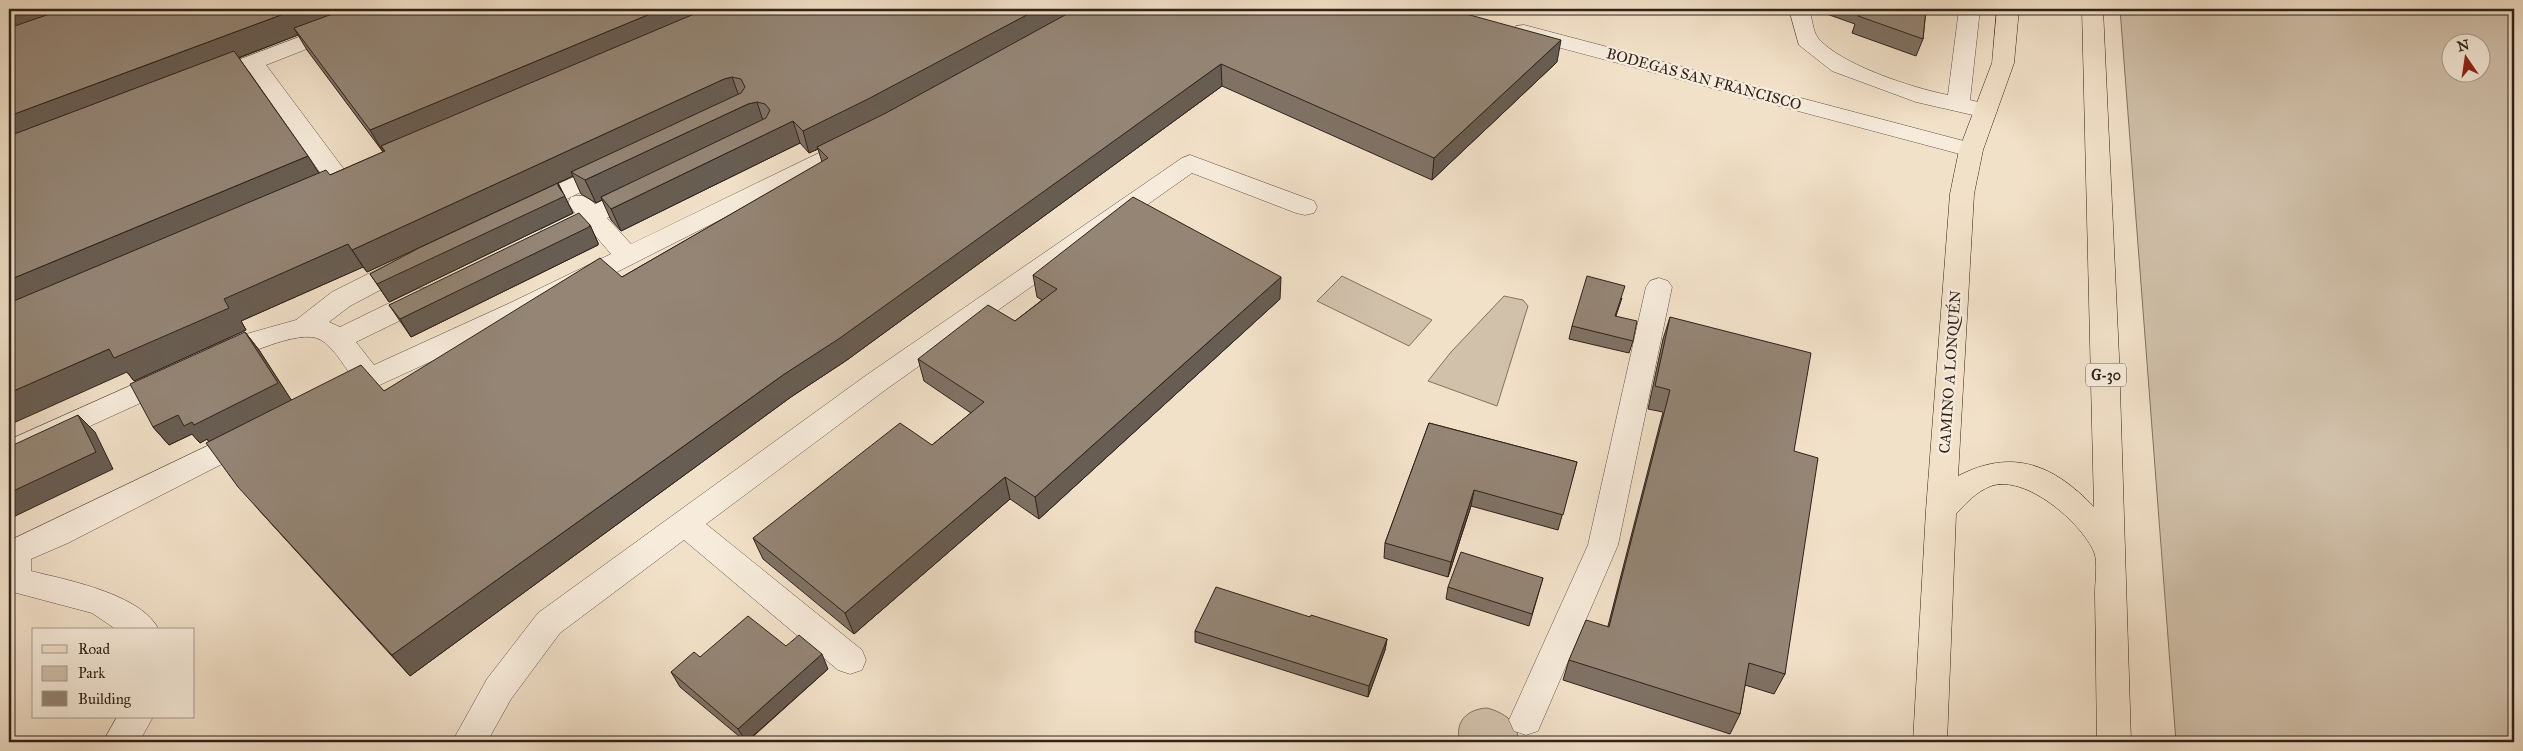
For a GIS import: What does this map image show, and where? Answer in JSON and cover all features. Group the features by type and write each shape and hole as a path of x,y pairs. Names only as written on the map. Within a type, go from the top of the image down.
{"main road":[{"name":"CAMINO A LONQUÉN","path":"1930,742 1941,510 1962,194 1971,150 2003,63 2008,9"},
{"name":"G-30","path":"2093,9 2105,356 2114,742"},
{"path":"1941,510 1956,493 1975,480 1996,473 2021,473 2045,482 2068,500 2084,515 2109,549"}],"lane":[{"path":"190,86 391,9"},
{"path":"1799,9 1807,40 1840,66 1924,97 1986,111"},
{"path":"1958,105 1970,9"},
{"name":"BODEGAS SAN FRANCISCO","path":"1505,26 1971,150"},
{"path":"253,62 340,182"},
{"path":"315,404 368,377 521,310 874,133"},
{"path":"507,217 628,160"},
{"path":"469,742 499,689 549,623 878,381 1190,162 1305,207"},
{"path":"530,246 660,183"},
{"path":"568,189 627,256"},
{"path":"302,329 341,300 429,254"},
{"path":"336,340 450,284"},
{"path":"1526,720 1603,545 1658,287"},
{"path":"9,452 252,340 302,329 318,329 330,333 368,377"},
{"path":"140,628 101,602 16,580 12,554 57,534 270,426"},
{"path":"684,523 850,660"},
{"path":"120,742 135,718"}],"green space":[{"path":"2120,9 2514,9 2514,742 2176,742"},
{"path":"1342,276 1432,320 1409,346 1317,301"},
{"path":"1504,296 1523,300 1528,306 1497,406 1428,381 1451,352"},
{"path":"1487,708 1499,712 1510,719 1518,735 1517,742 1460,742 1459,728 1464,718 1474,711"}],"building":[{"path":"64,9 297,9 9,116 9,28"},
{"path":"346,9 662,9 370,130 294,28"},
{"path":"706,9 1038,9 868,99 803,131 793,121 611,209 601,197 766,118 770,110 765,104 757,102 748,104 585,180 571,172 741,93 745,87 741,79 732,77 724,79 352,250 348,244 224,299 229,308 114,358 109,349 9,393 9,303 326,170 330,175 385,151 381,146"},
{"path":"1076,9 1448,9 1561,40 1434,158 1221,64 840,338 783,375 392,655 238,487 206,443 361,365 384,391 600,258 622,277 828,158 817,147 886,113"},
{"path":"1866,9 1926,9 1923,39 1858,16"},
{"path":"234,51 308,156 9,280 9,136"},
{"path":"558,183 565,196 377,284 370,274 419,248"},
{"path":"1133,197 1281,277 1035,497 1005,477 845,613 753,538 900,423 932,445 984,402 918,359 988,305 1015,321 1057,289 1033,275"},
{"path":"579,213 590,225 589,227 400,319 389,305"},
{"path":"1587,276 1625,286 1615,316 1637,321 1633,341 1572,326"},
{"path":"1670,317 1811,353 1794,451 1818,458 1785,674 1749,663 1740,714 1569,660 1586,620 1609,627 1670,390 1655,386"},
{"path":"245,332 278,383 194,425 192,422 184,426 178,415 153,427 130,384"},
{"path":"78,415 96,452 9,493 9,447"},
{"path":"1429,423 1577,462 1563,515 1474,490 1451,562 1385,543"},
{"path":"1461,552 1543,578 1532,614 1448,587"},
{"path":"1216,587 1387,639 1369,686 1195,631"},
{"path":"748,616 786,646 799,635 822,654 738,729 671,672 694,652 700,657"}]}
